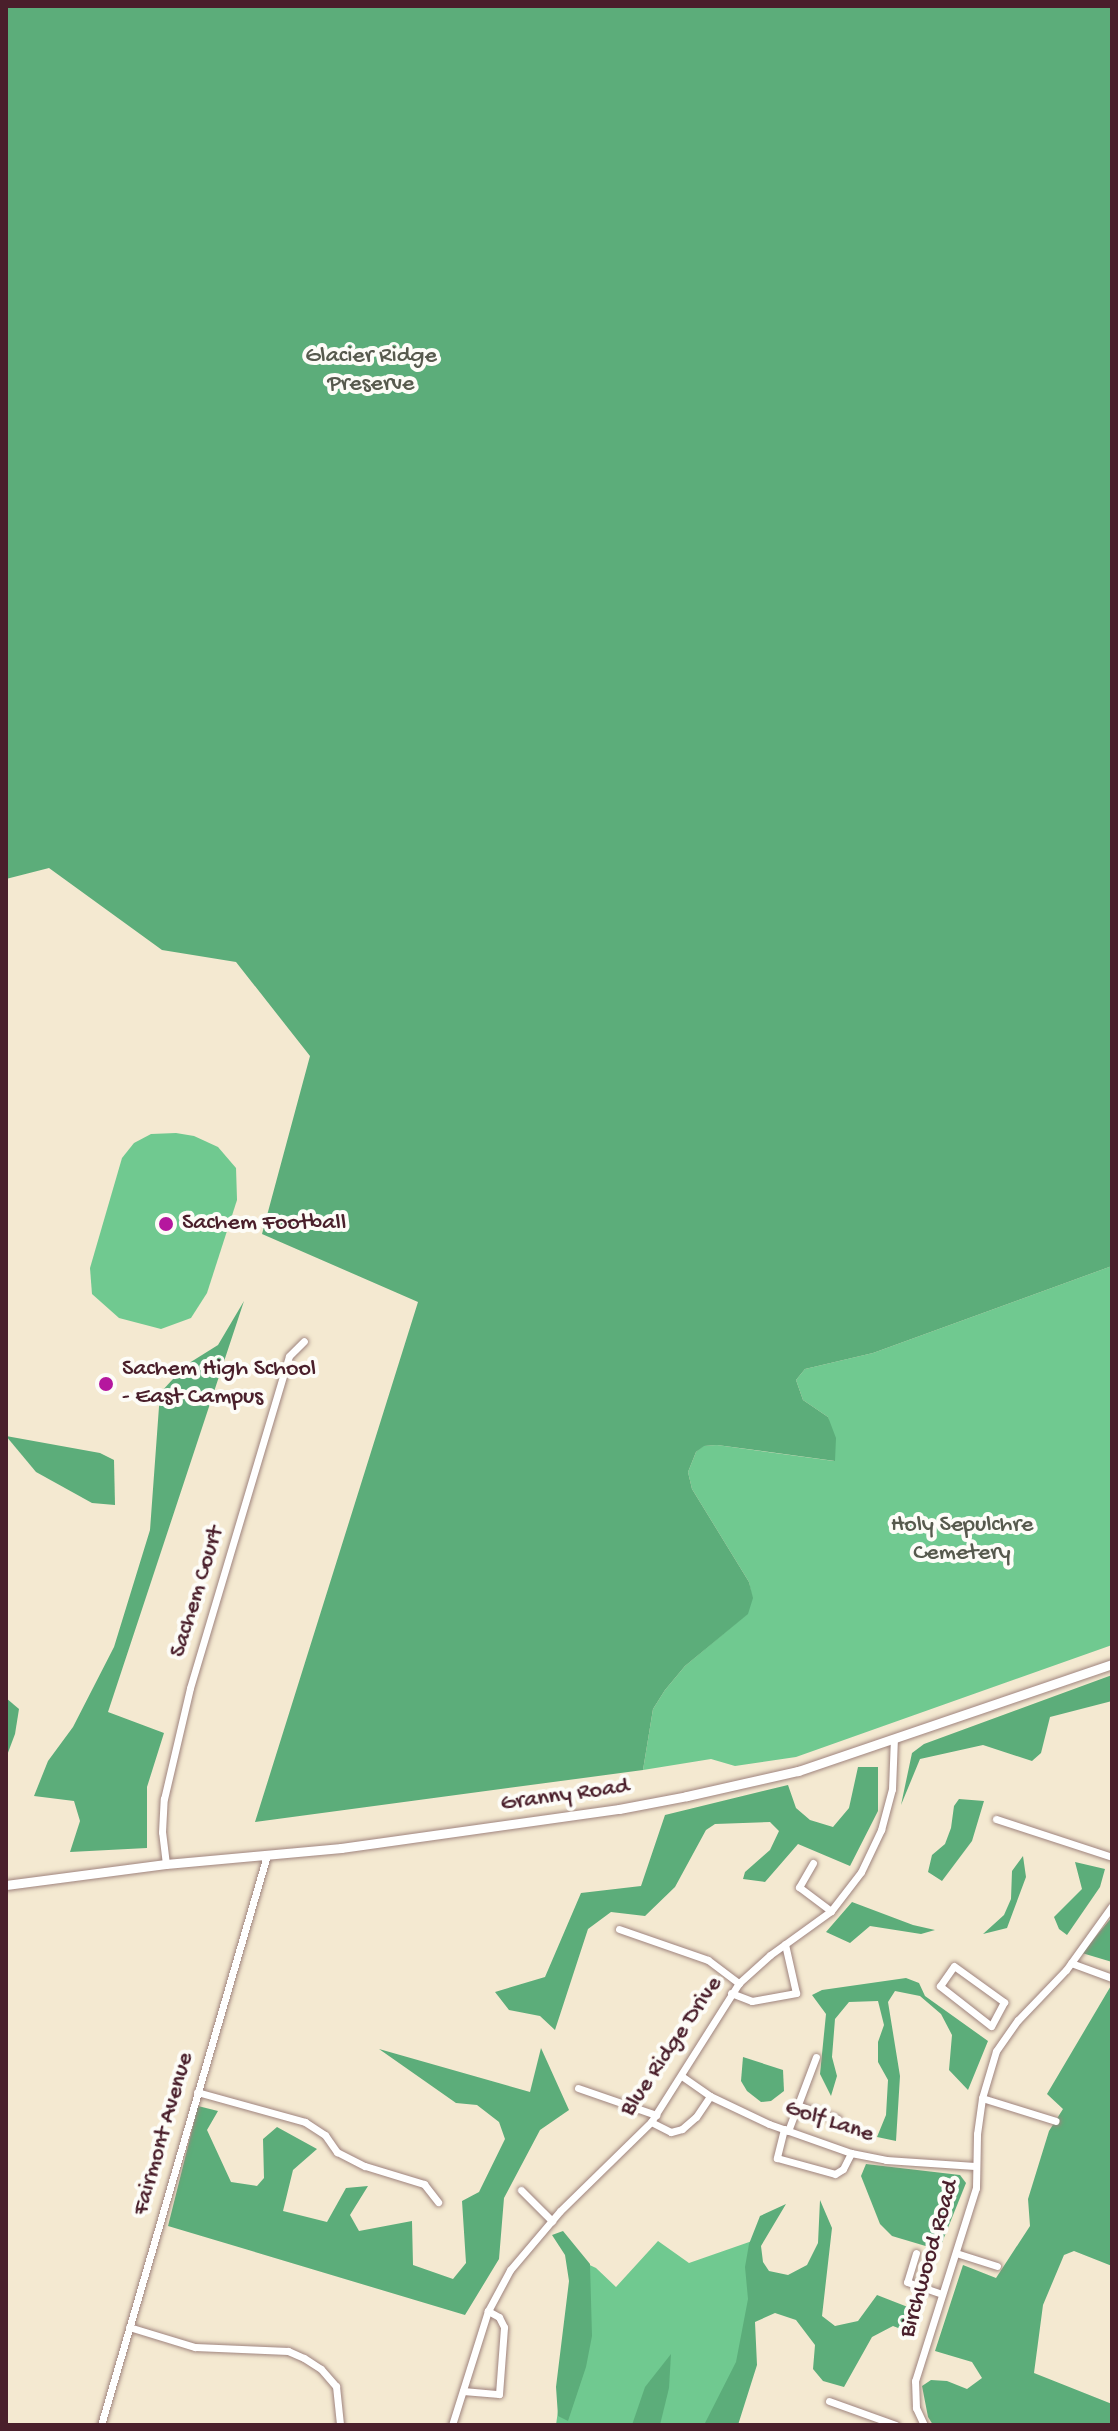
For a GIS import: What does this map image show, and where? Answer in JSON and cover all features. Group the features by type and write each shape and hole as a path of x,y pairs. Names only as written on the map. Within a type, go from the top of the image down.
{"street":[{"name":"Sachem Court","path":"166,1864 162,1832 164,1799 190,1688 289,1356 304,1341"},
{"name":"Granny Road","path":"6,1885 619,1809 798,1771 1112,1664"},
{"name":"Blue Ridge Drive","path":"452,2425 488,2311 510,2270 552,2221 654,2118 683,2077 739,1983 831,1911 861,1872 881,1830 892,1789 894,1738"},
{"path":"996,1819 1112,1857"},
{"name":"Fairmont Avenue","path":"101,2425 267,1855"},
{"path":"813,1863 799,1887 831,1911"},
{"name":"Birchwood Road","path":"924,2425 916,2408 915,2381 976,2188 975,2166 982,2098 996,2051 1071,1963 1112,1906"},
{"path":"619,1929 708,1960 739,1983"},
{"path":"731,1993 752,2001 796,1993 785,1944"},
{"path":"1071,1963 1112,1978"},
{"path":"991,2026 1004,2002 954,1966 940,1986 1005,2038"},
{"path":"816,2057 777,2158 835,2174 843,2169 851,2153"},
{"name":"Golf Lane","path":"683,2077 710,2096 786,2130 851,2153 886,2160 975,2166"},
{"path":"578,2088 654,2118 671,2132 682,2129 696,2117 710,2096"},
{"path":"197,2092 305,2122 325,2135 337,2152 365,2166 424,2184 438,2202"},
{"path":"982,2098 1056,2121"},
{"path":"797,2105 838,2119"},
{"path":"521,2190 552,2221"},
{"path":"916,2253 907,2282 942,2294"},
{"path":"956,2253 997,2266"},
{"path":"463,2391 499,2394 504,2327 499,2317 488,2311"},
{"path":"129,2327 195,2347 288,2351 304,2358 321,2369 336,2386 340,2425"},
{"path":"829,2401 896,2425"}],"green space":[{"name":"Glacier Ridge Preserve","path":"6,6 1112,6 1112,1266 873,1353 805,1369 796,1380 803,1400 828,1417 836,1438 835,1461 717,1445 704,1446 696,1452 688,1472 692,1489 749,1582 753,1598 748,1614 685,1666 665,1690 653,1709 643,1770 255,1822 418,1302 262,1234 310,1056 236,962 162,950 49,868 6,879"},
{"name":"Sachem Football","path":"151,1134 194,1136 218,1147 236,1168 237,1200 207,1293 191,1318 161,1329 119,1318 92,1294 90,1268 122,1158 134,1143"},
{"name":"Holy Sepulchre Cemetery","path":"1112,1266 1112,1645 796,1757 735,1766 711,1759 643,1770 653,1709 665,1690 685,1666 747,1614 752,1598 749,1582 692,1489 688,1472 696,1452 703,1446 717,1445 834,1461 828,1417 803,1400 796,1380 805,1369 873,1353"},
{"path":"244,1301 108,1712 164,1733 147,1787 147,1848 70,1852 80,1821 74,1801 34,1796 48,1761 73,1727 114,1647 150,1530 160,1393 186,1365 218,1345"},
{"path":"6,1436 100,1453 114,1460 115,1505 92,1503 36,1472"},
{"path":"1112,1675 1112,1701 1050,1717 1041,1753 1032,1761 983,1745 920,1759 901,1805 912,1753 924,1744"},
{"path":"6,1698 19,1709 15,1734 6,1758"},
{"path":"858,1767 878,1767 878,1811 850,1866 798,1844 765,1882 743,1879 745,1872 770,1850 779,1831 770,1822 715,1824 706,1830 675,1887 645,1916 611,1912 588,1929 555,2030 540,2016 509,2010 495,1992 545,1977 581,1893 641,1886 665,1815 788,1785 796,1808 810,1820 833,1827 849,1808"},
{"path":"959,1799 984,1801 972,1841 942,1881 928,1872 932,1855 945,1844 954,1806"},
{"path":"1023,1856 1026,1877 1007,1928 983,1934 1004,1915 1011,1899 1012,1871"},
{"path":"1075,1862 1105,1869 1100,1887 1067,1935 1059,1929 1054,1917 1082,1889"},
{"path":"852,1902 935,1930 921,1934 870,1926 850,1943 826,1932"},
{"path":"1112,1917 1112,1962 1082,1953"},
{"path":"906,1978 919,1983 925,1996 988,2041 968,2090 949,2070 952,2035 941,2014 920,1996 895,1991 888,2002 900,2076 896,2141 877,2137 886,2115 888,2080 878,2062 878,2042 884,2025 878,2001 849,2002 835,2019 832,2057 837,2076 831,2096 820,2074 826,2014 812,1995 822,1990"},
{"path":"1112,1984 1112,2266 1074,2251 1064,2255 1043,2305 1034,2373 1112,2404 1112,2425 933,2425 928,2417 922,2386 931,2380 947,2381 967,2389 982,2378 972,2362 935,2351 963,2265 996,2278 1030,2226 1028,2199 1049,2131 1063,2109 1047,2094"},
{"path":"541,2048 569,2110 540,2130 504,2198 499,2259 465,2315 168,2226 198,2106 218,2111 207,2130 231,2182 257,2186 264,2178 263,2139 277,2127 317,2149 293,2170 283,2211 327,2222 346,2188 368,2186 350,2215 359,2231 412,2221 413,2265 453,2279 466,2263 462,2201 479,2192 505,2139 499,2122 477,2105 456,2103 379,2049 530,2092"},
{"path":"743,2057 783,2070 784,2091 771,2101 761,2102 747,2091 741,2081"},
{"path":"866,2164 960,2175 966,2183 939,2250 892,2236 880,2224 861,2176"},
{"path":"820,2200 832,2228 822,2316 835,2326 858,2321 877,2295 918,2311 911,2333 893,2326 872,2337 844,2387 823,2381 813,2369 815,2345 796,2320 775,2313 755,2322 757,2365 738,2425 704,2425 736,2362 748,2299 745,2267 749,2244 760,2216 786,2204 761,2246 763,2262 769,2271 788,2275 807,2265 818,2243"},
{"path":"563,2231 590,2264 592,2336 586,2367 568,2421 558,2416 556,2387 569,2281 565,2255 552,2235"},
{"path":"755,2240 745,2370 716,2425 556,2425 579,2260 596,2268 616,2287 658,2241 689,2263"},
{"path":"671,2354 669,2388 660,2425 632,2425 645,2387"}],"place":[{"name":"Sachem Football","path":"166,1224"},
{"name":"Sachem High School - East Campus","path":"106,1384"}]}
